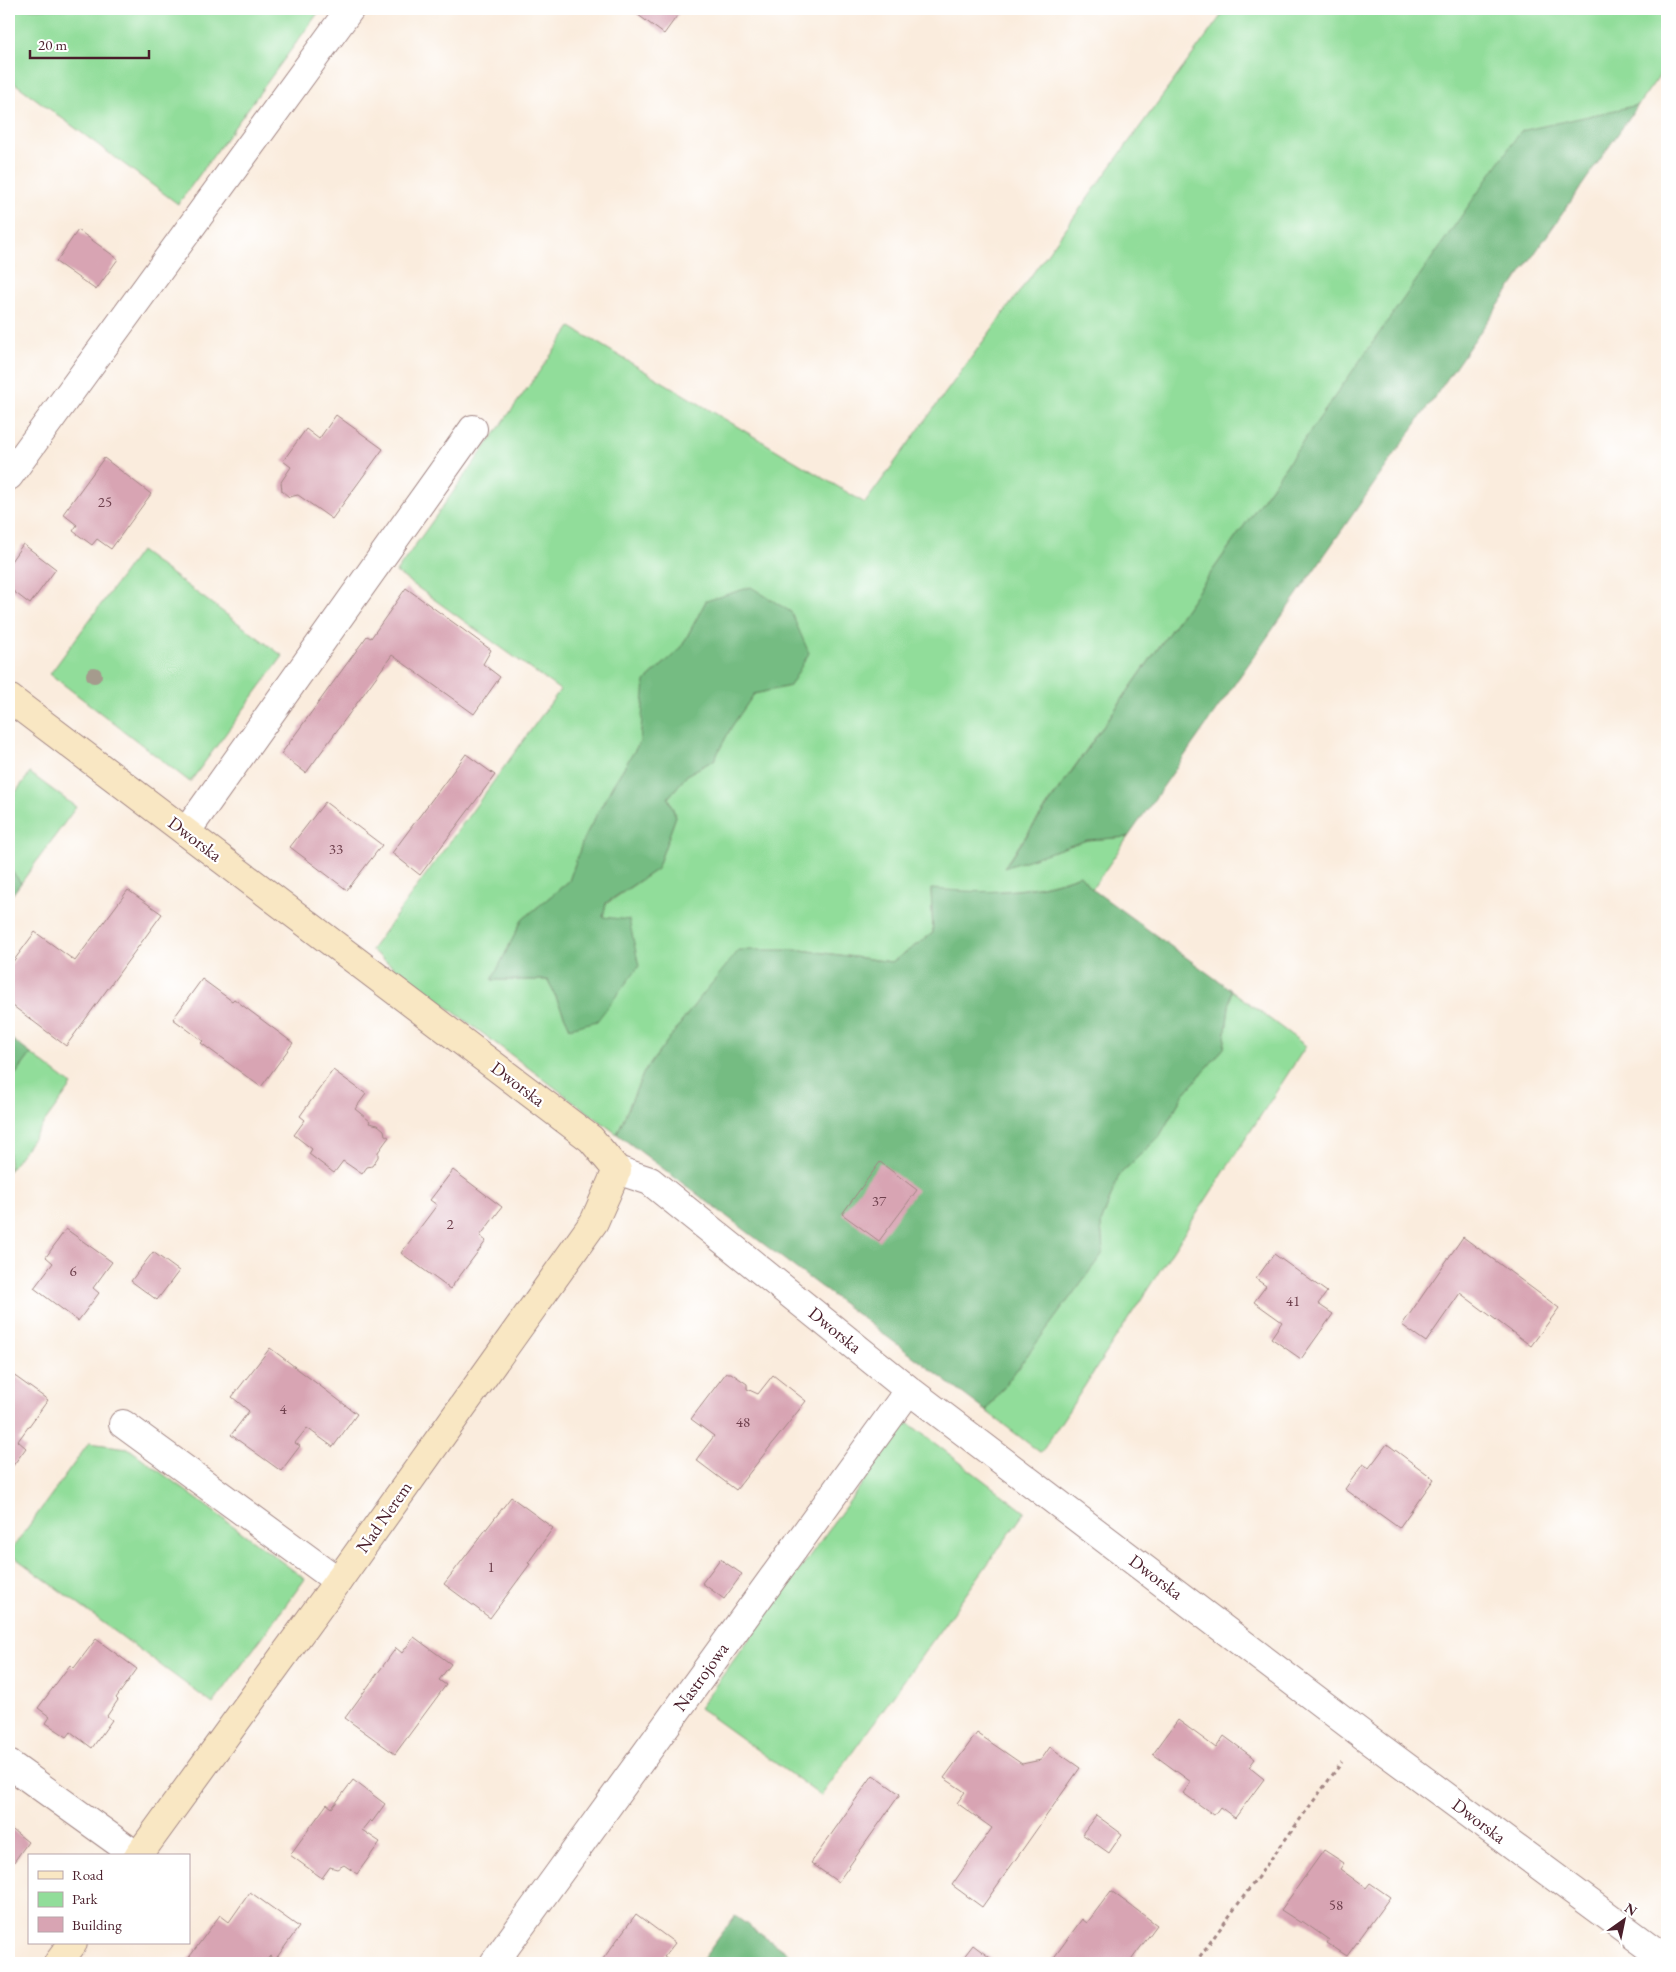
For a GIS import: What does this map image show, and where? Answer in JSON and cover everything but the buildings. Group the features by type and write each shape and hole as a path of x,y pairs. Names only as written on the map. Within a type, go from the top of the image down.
{"street":[{"path":"9,476 350,9"},
{"path":"186,832 473,429"},
{"name":"Dworska","path":"9,698 591,1139 617,1170 650,1181 909,1390 1363,1735 1667,1960"},
{"name":"Nad Nerem","path":"139,1854 338,1581 594,1222 617,1170"},
{"name":"Nastrojowa","path":"494,1963 909,1390"},
{"path":"123,1424 338,1581"},
{"path":"9,1764 135,1854"},
{"path":"58,1963 72,1944"}],"path":[{"path":"1195,1963 1363,1735"}],"green space":[{"path":"9,9 321,9 178,204 9,79"},
{"path":"1226,9 1667,9 1667,65 1638,105 1521,132 1004,867 1087,840 1128,837 1092,889 1080,875 1042,886 1006,891 931,890 933,933 892,962 801,950 699,999 644,1072 617,1134 371,950 560,690 396,572 571,327 865,503","holes":["706,601 790,686 754,694 732,726 714,760 688,774 668,798 676,816 657,869 606,904 570,1028 548,980 493,980 522,920 569,881 584,838 613,785 640,742 646,680 681,648"]},
{"path":"1638,105 1128,837 1087,840 1004,868 1521,131"},
{"path":"140,551 283,656 190,782 50,674"},
{"path":"751,587 791,612 809,653 790,686 754,694 732,726 714,760 688,774 668,798 676,816 657,869 606,903 603,917 629,920 639,966 597,1021 570,1028 548,980 492,980 522,920 569,881 584,838 613,785 640,742 645,681 681,648 706,601"},
{"path":"30,773 76,807 21,883 9,867 9,801"},
{"path":"9,867 21,883 9,899"},
{"path":"1080,875 1092,889 1231,990 1224,1048 1183,1095 1159,1137 1119,1175 1101,1223 1103,1253 986,1411 617,1134 644,1072 739,950 801,950 892,962 933,933 931,889 1006,891 1042,886"},
{"path":"1231,990 1306,1046 1041,1453 986,1411 1103,1253 1101,1223 1119,1175 1159,1137 1183,1095 1224,1048"},
{"path":"9,1037 31,1054 9,1083"},
{"path":"31,1054 72,1085 9,1171 9,1083"},
{"path":"907,1422 1025,1512 821,1796 699,1708"},
{"path":"89,1443 128,1448 305,1579 213,1704 9,1553"},
{"path":"735,1916 801,1963 700,1963"}]}
